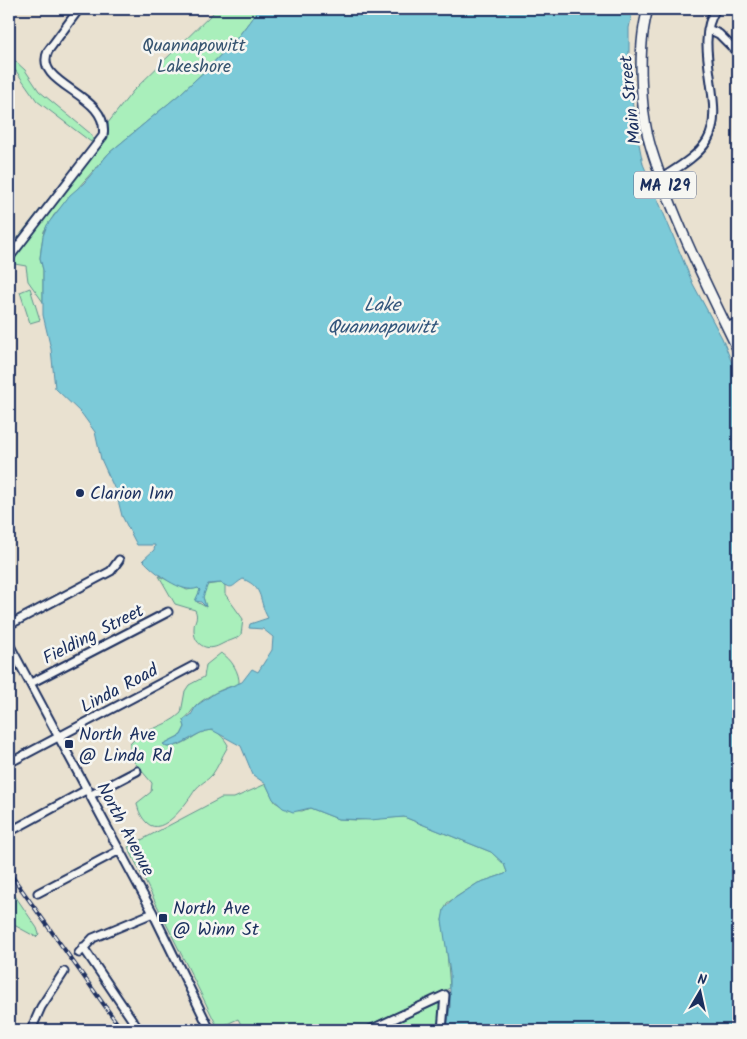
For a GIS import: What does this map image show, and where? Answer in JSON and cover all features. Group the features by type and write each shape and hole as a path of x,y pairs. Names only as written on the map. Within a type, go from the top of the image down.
{"main road":[{"name":"Main Street","path":"648,9 641,45 642,86 650,146 696,262 738,350"}],"street":[{"path":"9,258 103,136 103,122 98,111 53,76 46,66 45,58 48,51 79,9"},
{"path":"662,178 697,153 707,141 712,130 713,116 708,29 716,9"},
{"path":"708,29 721,36 738,53"},
{"path":"727,327 738,322"},
{"path":"9,625 111,571 119,560"},
{"name":"Fielding Street","path":"30,683 168,612"},
{"name":"North Avenue","path":"9,644 154,913 207,1029"},
{"name":"Linda Road","path":"9,763 193,666"},
{"path":"9,832 89,792 137,771"},
{"path":"38,893 120,850"},
{"path":"139,1030 81,950 93,938 154,913"},
{"path":"31,1030 41,1007 64,972"},
{"path":"370,1030 445,995 442,1030"}],"green space":[{"name":"Quannapowitt Lakeshore","path":"217,9 259,9 237,38 207,69 109,153 54,215 44,231 42,242 40,258 43,270 43,302 28,281 26,266 9,263 9,249 133,91"},
{"path":"9,38 14,60 25,70 39,91 91,134 93,139 91,142 37,101 16,71 9,69"},
{"path":"30,288 40,320 30,323 20,292"},
{"path":"159,576 187,590 198,588 200,590 197,602 206,607 203,597 206,585 221,583 225,585 225,594 243,619 241,635 215,647 202,646 198,643 194,634 197,615 195,610 175,604"},
{"path":"221,653 234,666 239,684 216,692 200,702 183,720 185,727 181,735 163,744 167,747 177,746 200,733 214,731 221,735 228,745 227,748 212,775 197,788 181,809 167,822 160,826 153,826 143,819 137,803 151,792 152,783 130,757 130,744 141,735 169,722 181,713 185,691 189,685 204,677 206,665"},
{"path":"266,784 275,802 288,810 302,811 310,808 338,819 357,820 404,817 491,852 504,864 507,872 505,874 478,883 447,903 442,920 446,940 450,988 358,1030 244,1030 238,1019 218,1028 128,847 221,798 234,798"},
{"path":"9,887 37,928 39,934 36,937 14,925 9,927"},
{"path":"440,1003 438,1030 382,1030"}],"water":[{"name":"Lake Quannapowitt","path":"259,9 633,9 629,28 629,66 634,119 643,164 693,284 722,338 738,378 738,1030 447,1030 450,1006 450,973 442,920 444,909 452,900 478,883 505,874 507,872 504,864 491,852 404,817 370,820 338,819 310,808 293,812 283,808 273,799 266,784 253,775 241,746 212,730 200,733 173,746 167,747 163,744 181,735 185,727 183,720 191,715 196,706 215,693 242,682 252,669 258,672 272,650 273,637 263,629 249,628 250,624 268,618 258,591 250,583 243,579 231,587 221,583 208,584 203,597 206,607 201,602 195,601 200,590 198,588 191,589 176,585 161,576 143,560 154,550 155,545 137,545 122,516 116,492 101,459 95,432 82,414 55,388 51,349 43,315 43,270 40,258 43,236 47,225 70,195 84,183 109,153 207,69 237,38"}],"railway":[{"path":"9,872 122,1030"}],"place":[{"name":"Clarion Inn","path":"80,493"},
{"name":"North Ave @ Linda Rd","path":"69,744"},
{"name":"North Ave @ Winn St","path":"163,918"}]}
